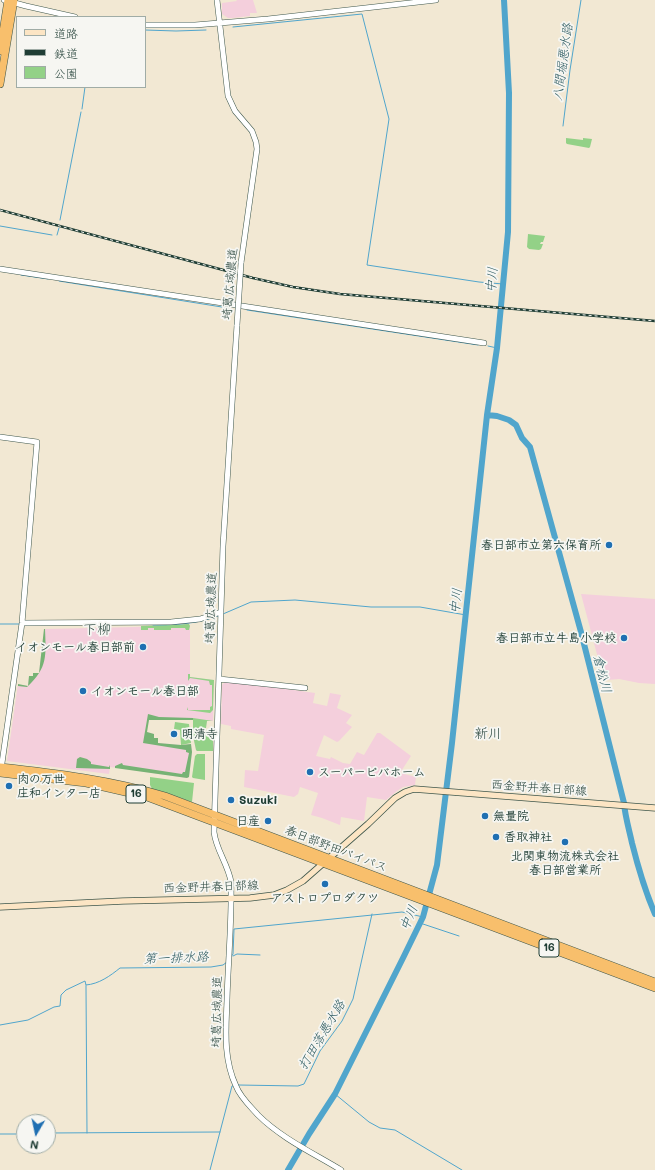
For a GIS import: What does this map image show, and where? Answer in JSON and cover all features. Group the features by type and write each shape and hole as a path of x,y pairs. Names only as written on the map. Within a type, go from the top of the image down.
{"highway":[{"path":"0,51 10,1"},
{"path":"0,84 10,1"},
{"name":"春日部野田バイパス","path":"1,770 109,788 147,797 215,818 412,892 655,988"},
{"name":"春日部野田バイパス","path":"445,905 655,982"}],"main road":[{"name":"西金野井春日部線","path":"0,907 123,901 258,898 274,895 303,882 328,861 400,794 414,789 655,808"}],"street":[{"name":"埼葛広域農道","path":"217,0 228,96 235,111 252,131 257,149 241,263 223,546 214,832 217,847 227,866 230,876 231,898 226,1045 229,1066 236,1087 245,1101 270,1125 291,1140 341,1170"},
{"path":"146,25 219,23 356,10 436,0"},
{"path":"10,1 71,16"},
{"path":"0,269 484,343"},
{"path":"0,437 37,442 22,623 1,770"},
{"path":"22,623 171,622 200,619 221,612"},
{"path":"219,679 305,688"}],"shaded area":[{"path":"236,0 253,0 257,13 250,13 250,16 232,18 228,18 222,14 222,3 237,1"},
{"name":"春日部市立牛島小学校","path":"581,594 655,599 655,684 639,683 619,679 607,680 603,677"},
{"path":"189,624 190,677 214,680 213,721 207,721 206,728 202,728 202,730 213,732 213,751 196,750 193,736 193,720 149,720 147,732 154,734 154,738 158,738 158,743 181,745 191,744 192,752 189,777 187,778 110,767 109,774 7,761 18,684 28,686 29,676 33,676 33,673 39,673 44,629"},
{"path":"225,682 315,693 313,703 327,706 330,693 341,695 337,708 352,715 346,723 352,727 337,742 324,735 316,756 330,759 331,757 343,763 350,764 357,752 364,755 377,733 380,733 411,756 400,773 416,777 415,785 403,787 386,800 367,797 364,821 341,817 340,825 311,815 318,793 300,787 298,794 294,797 244,787 245,770 258,771 264,735 231,729 231,726 221,724 222,685"}],"green space":[{"path":"566,138 583,140 583,138 592,139 589,148 567,144"},
{"path":"528,234 545,236 543,242 540,244 543,244 541,249 529,249 527,247"},
{"path":"189,624 189,630 186,630 185,628 154,630 154,628 148,628 148,630 141,630 141,626"},
{"path":"45,629 46,646 44,661 39,674 28,686 29,676 33,676 33,673 39,673"},
{"path":"188,674 190,674 190,677 214,680 213,710 210,713 187,710 187,707 188,710 210,710 210,707 212,706 212,685 210,685 209,681 190,678 188,681"},
{"path":"18,684 28,686 18,686"},
{"path":"148,714 159,717 193,718 193,720 149,720 147,732 154,734 154,738 158,738 158,743 181,745 191,744 192,752 189,777 187,778 115,768 115,766 122,763 123,765 182,774 185,772 189,753 186,752 186,750 143,743"},
{"path":"193,718 213,721 207,721 206,728 202,728 202,730 213,732 213,751 196,750 193,736"},
{"path":"175,722 189,724 191,743 181,745 180,730 174,729"},
{"path":"197,754 205,754 205,780 192,777 195,756"},
{"path":"80,757 87,759 91,762 91,764 109,767 110,765 110,769 76,768 77,759"},
{"path":"150,777 194,783 192,802 152,789 150,785"}],"waterway":[{"name":"中川","path":"288,1170 335,1094 403,958 423,917 437,865 452,743 487,415 497,348 508,232 509,93 504,0"},
{"name":"八間堀悪水路","path":"563,126 581,0"},
{"path":"233,27 362,14 389,119 367,265 479,282 503,284"},
{"path":"146,30 206,30"},
{"path":"82,109 85,88"},
{"path":"60,220 81,112"},
{"path":"0,226 52,235"},
{"path":"57,235 59,228"},
{"path":"21,275 48,279"},
{"path":"59,281 228,308"},
{"path":"247,310 478,345"},
{"path":"488,346 497,348"},
{"name":"倉松川","path":"487,415 497,416 509,420 516,425 522,438 530,447 581,632 624,803 634,852 655,914"},
{"path":"223,614 251,602 295,600 371,607 420,607 466,615"},
{"path":"153,625 186,624 218,616"},
{"path":"0,624 19,624"},
{"name":"第一排水路","path":"231,957 233,954 234,929 402,912 423,917"},
{"name":"打田落悪水路","path":"238,1085 298,1086 304,1084 320,1051 342,1021 353,999 372,914"},
{"path":"420,923 459,936"},
{"path":"233,956 237,954 260,955"},
{"name":"第一排水路","path":"86,985 100,981 120,968 211,967 223,965 227,962"},
{"name":"第一排水路","path":"0,1025 28,1020 54,1007 60,1006 61,995 66,990 85,981 86,985"},
{"path":"86,986 87,1133"},
{"name":"打田落悪水路","path":"210,1170 233,1086"},
{"path":"335,1094 369,1122 380,1128 395,1130 462,1170"},
{"path":"56,1133 220,1132"},
{"path":"0,1134 16,1134"}],"railway":[{"path":"0,210 253,278 293,287 340,294 655,321"}],"place":[{"name":"春日部市立第六保育所","path":"609,545"},
{"name":"春日部市立牛島小学校","path":"624,638"},
{"name":"イオンモール春日部前","path":"143,647"},
{"name":"イオンモール春日部","path":"83,691"},
{"name":"明清寺","path":"174,734"},
{"name":"スーパービバホーム","path":"310,772"},
{"name":"肉の万世 庄和インター店","path":"9,786"},
{"name":"Suzuki","path":"231,800"},
{"name":"無量院","path":"485,816"},
{"name":"日産","path":"268,821"},
{"name":"香取神社","path":"496,837"},
{"name":"北関東物流株式会社 春日部営業所","path":"565,842"},
{"name":"アストロプロダクツ","path":"325,884"}],"district":[{"name":"下柳","path":"97,630"},
{"name":"新川","path":"488,734"}]}
